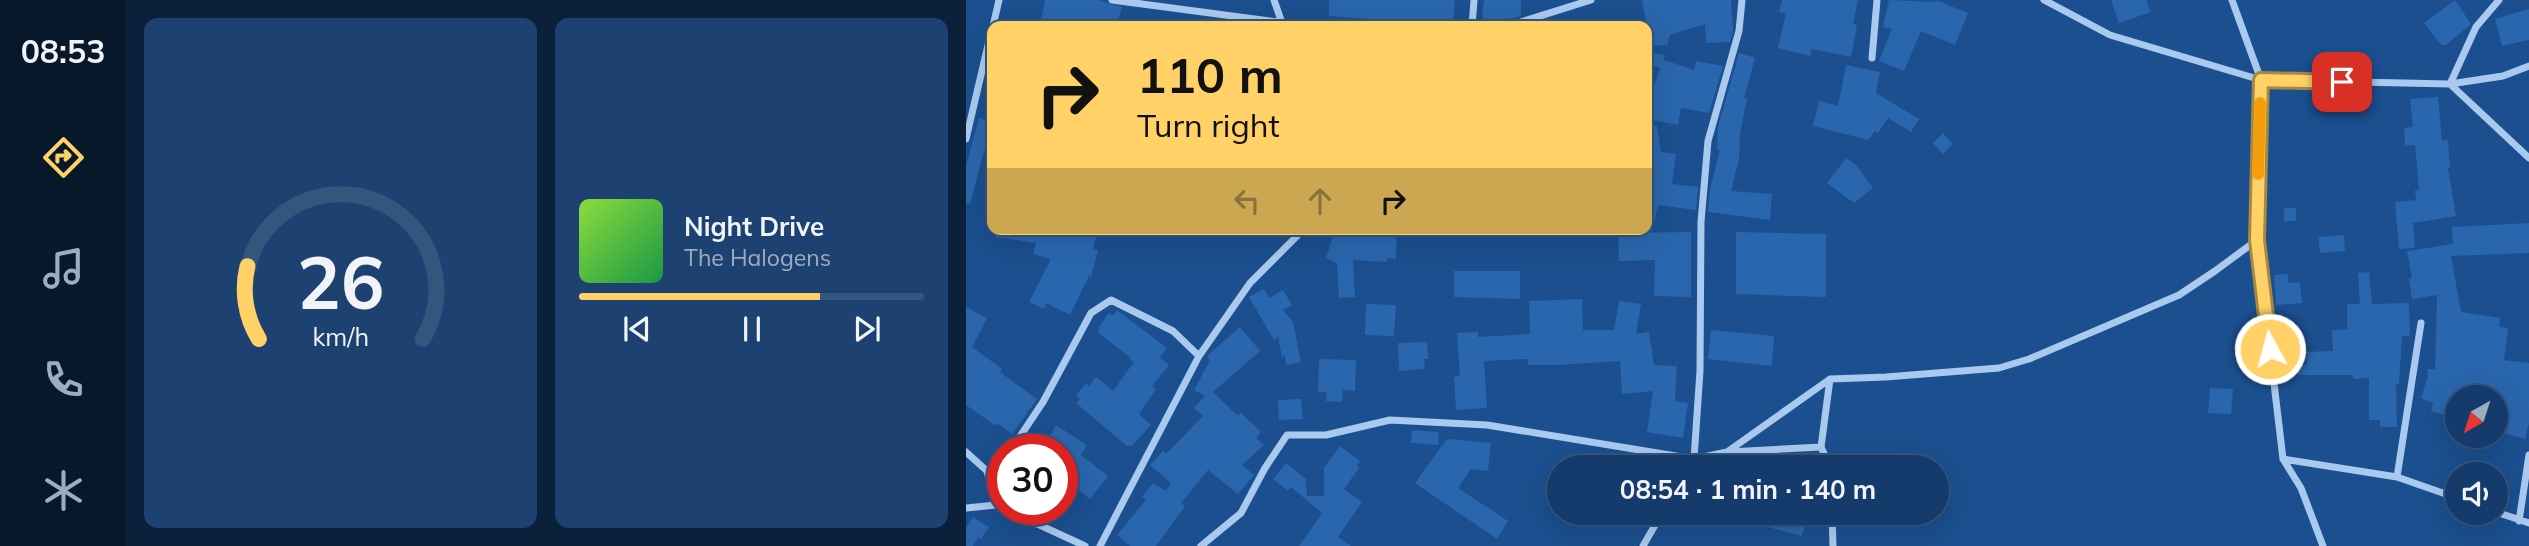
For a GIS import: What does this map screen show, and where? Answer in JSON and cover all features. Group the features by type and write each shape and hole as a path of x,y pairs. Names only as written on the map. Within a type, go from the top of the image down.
{"street":[{"path":"994,21 999,0"},
{"path":"1112,0 1268,21"},
{"path":"1274,0 1281,21"},
{"path":"1472,21 1474,0"},
{"path":"1524,21 1591,0"},
{"path":"1694,455 1700,371 1701,222 1708,141 1739,32 1742,0"},
{"path":"1872,58 1877,0"},
{"path":"2044,0 2110,35 2261,80 2450,84 2503,76 2529,66"},
{"path":"2232,0 2261,80 2257,240 2283,459 2301,488 2323,546"},
{"path":"2450,84 2476,27 2499,0"},
{"path":"966,139 987,49"},
{"path":"2450,84 2529,158"},
{"path":"1100,546 1199,356 1250,283 1298,235"},
{"path":"1727,452 1830,379 1999,368 2029,359 2179,295 2257,240"},
{"path":"1022,434 1043,402 1091,313 1111,300 1173,331 1199,356"},
{"path":"2397,477 2421,323"},
{"path":"1825,455 1821,447 1830,379"},
{"path":"1201,546 1241,513 1265,468 1287,435 1326,435 1390,420 1487,425 1670,455"},
{"path":"1713,455 1821,447"},
{"path":"966,452 987,471"},
{"path":"2519,521 2529,456"},
{"path":"2283,459 2397,477 2445,494"},
{"path":"966,509 987,508"},
{"path":"2508,517 2529,523"},
{"path":"1038,525 1081,545"},
{"path":"1643,546 1655,525"},
{"path":"1832,525 1833,546"}],"building":[{"path":"1045,0 1097,0 1122,7 1118,21 1041,21"},
{"path":"1329,0 1455,0 1453,21 1370,21 1329,16"},
{"path":"1484,0 1521,0 1521,16 1500,21 1483,21"},
{"path":"1642,0 1731,0 1733,31 1730,42 1706,43 1705,24 1670,35 1667,45 1652,46 1652,21 1646,21"},
{"path":"1782,0 1858,0 1851,57 1812,49 1810,56 1778,48 1786,13 1779,12"},
{"path":"1889,0 1936,0 1968,13 1955,45 1921,31 1904,71 1879,61 1892,29 1883,27"},
{"path":"2111,0 2146,0 2151,12 2119,23"},
{"path":"2455,0 2471,24 2446,45 2441,45 2424,23"},
{"path":"2529,9 2529,40 2502,46 2495,19"},
{"path":"1652,53 1665,55 1664,60 1694,70 1696,61 1723,66 1709,113 1681,108 1678,125 1652,120 1652,93 1660,68 1652,66"},
{"path":"1739,53 1755,58 1744,98 1747,98 1740,133 1739,159 1731,191 1772,194 1770,220 1708,212 1710,189 1720,150 1717,150 1718,127"},
{"path":"1846,65 1880,72 1876,93 1919,119 1911,132 1888,118 1878,133 1875,131 1868,140 1813,126 1819,101 1838,106"},
{"path":"2438,97 2442,140 2448,140 2448,168 2456,216 2413,223 2415,248 2399,249 2395,202 2416,200 2415,190 2419,190 2415,145 2405,146 2404,128 2413,127 2410,99"},
{"path":"979,118 987,120 987,141 970,204 966,203 966,166"},
{"path":"1653,126 1657,126 1661,152 1676,154 1672,184 1698,187 1696,210 1658,205 1652,231"},
{"path":"1943,133 1953,144 1943,154 1933,143"},
{"path":"1846,158 1856,165 1873,188 1854,203 1827,183"},
{"path":"2284,208 2296,208 2296,221 2284,221"},
{"path":"2529,223 2529,253 2451,256 2461,312 2500,318 2499,327 2508,328 2504,360 2529,363 2529,423 2525,439 2508,434 2508,385 2445,385 2445,415 2431,411 2433,403 2421,398 2428,376 2427,369 2435,369 2437,295 2412,299 2409,279 2412,278 2407,251 2453,244 2452,227"},
{"path":"1691,232 1691,297 1654,296 1655,260 1619,261 1618,235 1652,235 1652,233"},
{"path":"1736,232 1826,234 1826,297 1736,294"},
{"path":"1096,235 1093,249 1098,250 1091,277 1089,276 1070,315 1046,303 1044,309 1029,302 1051,259 1033,254 1036,243 995,237"},
{"path":"1333,235 1397,235 1396,259 1387,258 1387,262 1353,260 1355,297 1339,298 1337,263 1326,258"},
{"path":"2344,235 2345,251 2320,253 2318,237"},
{"path":"1454,271 1520,271 1520,299 1454,297"},
{"path":"2369,272 2372,304 2409,303 2410,336 2402,336 2399,384 2396,384 2397,427 2380,427 2380,420 2369,420 2369,378 2353,379 2353,375 2280,375 2281,362 2307,365 2306,352 2333,351 2332,330 2347,329 2347,304 2360,304 2358,273"},
{"path":"2288,274 2288,283 2300,282 2302,303 2276,305 2274,275"},
{"path":"1264,289 1269,298 1283,290 1292,305 1283,310 1293,322 1301,362 1286,365 1278,337 1274,340 1249,297"},
{"path":"1582,299 1583,330 1614,330 1619,301 1641,304 1636,334 1649,332 1654,365 1677,366 1675,401 1688,403 1683,438 1647,432 1653,391 1622,394 1620,361 1528,365 1528,359 1484,361 1487,408 1456,410 1454,377 1460,376 1457,333 1478,332 1478,337 1530,334 1529,301"},
{"path":"1366,304 1396,305 1394,336 1365,335"},
{"path":"966,307 987,318 972,347 1037,399 1012,434 966,405"},
{"path":"1117,310 1167,348 1160,357 1169,365 1152,386 1156,389 1139,414 1151,425 1132,446 1127,446 1076,403 1080,399 1076,395 1086,383 1089,386 1096,377 1113,391 1134,362 1097,332 1109,313 1113,316"},
{"path":"1240,327 1260,351 1213,392 1238,416 1241,413 1261,432 1256,438 1264,445 1242,465 1254,475 1238,494 1208,470 1181,503 1185,506 1156,546 1130,546 1117,535 1146,500 1142,497 1153,483 1166,491 1171,483 1150,465 1163,451 1166,454 1203,416 1194,408 1205,396 1194,390 1210,360 1207,356"},
{"path":"1711,330 1774,336 1772,366 1708,359"},
{"path":"1427,342 1428,359 1424,359 1425,369 1399,371 1398,343"},
{"path":"1319,359 1356,360 1355,391 1343,390 1342,402 1326,401 1327,392 1318,392"},
{"path":"2210,388 2233,389 2231,414 2208,413"},
{"path":"1301,399 1303,419 1279,420 1278,400"},
{"path":"1056,425 1070,434 1051,434"},
{"path":"1412,430 1439,432 1438,445 1411,443"},
{"path":"1078,439 1087,445 1081,455 1108,476 1090,499 1078,489"},
{"path":"1447,439 1491,443 1488,471 1471,469 1458,488 1508,521 1497,539 1415,483"},
{"path":"1340,446 1360,461 1357,466 1359,468 1344,489 1362,502 1338,537 1351,546 1299,546 1322,513 1291,487 1288,491 1273,479 1286,463 1306,479 1307,496 1324,496 1324,468"},
{"path":"973,517 989,527 973,546 966,546 966,528"},
{"path":"1768,525 1805,525 1802,536"}],"slow traffic":[{"path":"2258,174 2260,103"}],"route":[{"path":"2270,349 2257,240 2261,80 2342,82"}]}
